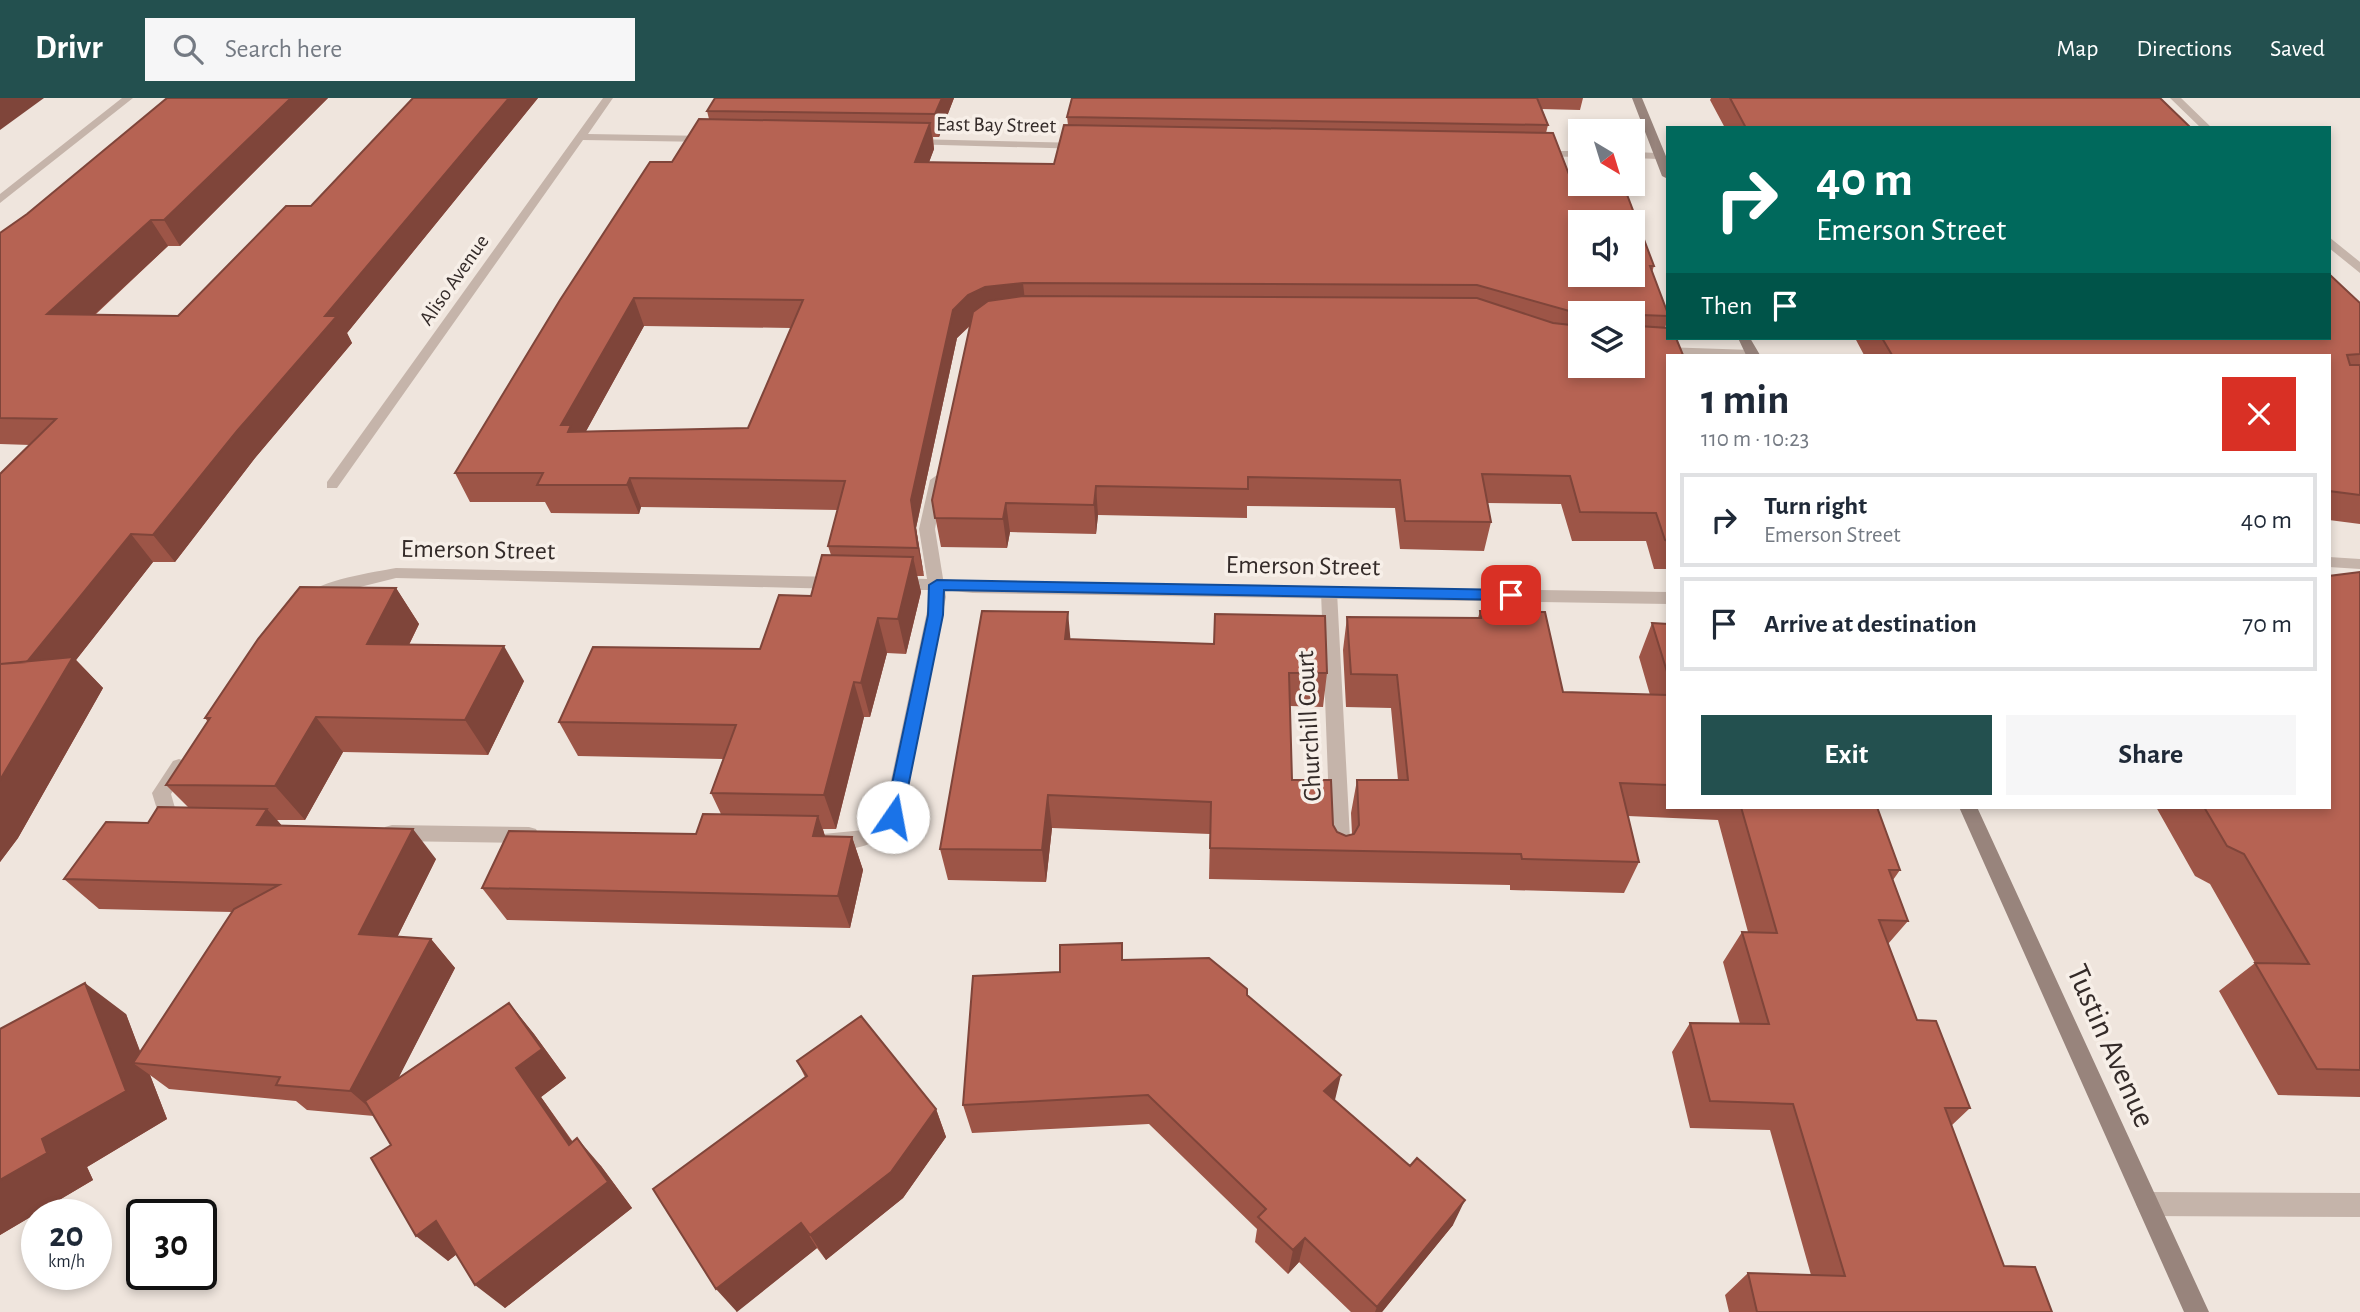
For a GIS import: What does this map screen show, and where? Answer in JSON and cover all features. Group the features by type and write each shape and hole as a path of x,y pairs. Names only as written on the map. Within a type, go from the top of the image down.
{"street":[{"path":"0,200 128,98"},
{"name":"Aliso Avenue","path":"332,485 608,98"},
{"path":"1637,98 1663,156 1645,155"},
{"path":"2175,98 2205,126"},
{"path":"579,136 718,139"},
{"name":"East Bay Street","path":"899,142 1094,146"},
{"path":"1525,153 1568,154"},
{"path":"2331,243 2360,269"},
{"path":"2331,253 2343,254"},
{"path":"1645,351 1728,354"},
{"path":"807,839 862,840 883,831 893,817 935,615 937,585 927,529 941,461"},
{"path":"2331,562 2360,564"},
{"name":"Emerson Street","path":"293,607 335,587 396,573 853,583"},
{"name":"Emerson Street","path":"881,584 1666,598"},
{"name":"Churchill Court","path":"1329,592 1341,857"},
{"path":"186,829 172,829 161,793 191,748"},
{"name":"Tustin Avenue","path":"1969,809 2197,1312"},
{"path":"379,832 544,835"},
{"path":"2148,1204 2360,1205"}],"building":[{"path":"167,98 291,98 164,220 151,220 47,314 178,316 286,206 311,206 413,98 509,98 325,316 337,316 237,431 153,535 131,534 27,662 0,664 0,474 56,419 0,418 0,233 27,214"},
{"path":"715,98 942,98 935,114 707,111"},
{"path":"1072,98 1537,98 1548,125 1067,117"},
{"path":"1730,98 2160,98 2189,126 1745,126"},
{"path":"699,119 930,123 915,162 1054,164 1064,125 1553,133 1568,172 1568,196 1628,196 1633,210 1568,210 1568,287 1645,287 1645,242 1654,266 1650,266 1666,309 1666,316 1645,315 1645,301 1568,301 1568,311 1477,285 1023,283 985,287 968,295 953,310 911,500 918,548 828,546 845,481 630,478 627,485 537,485 543,473 455,473 560,300 650,162 672,162","holes":["634,298 803,300 748,428 568,432 571,425 561,425"]},
{"path":"2331,276 2360,303 2360,354 2347,355 2350,365 2360,365 2360,495 2331,491 2331,354 1891,354 1883,340 2331,340"},
{"path":"1023,296 1477,298 1553,323 1568,325 1568,378 1645,378 1645,326 1666,328 1666,340 1677,340 1683,354 1666,354 1666,540 1656,513 1580,512 1570,476 1482,474 1491,522 1405,521 1400,480 1248,477 1248,489 1096,486 1094,505 1006,503 1003,519 935,518 932,500 973,312 988,301"},
{"path":"822,555 913,557 898,619 878,618 861,683 854,682 824,795 711,793 736,725 559,722 593,647 760,649 779,595 811,596"},
{"path":"2360,572 2360,1070 2317,1069 2255,963 2309,964 2244,854 2227,846 2205,809 2331,809 2331,576"},
{"path":"300,587 396,588 367,644 504,646 465,720 316,717 275,786 166,785 210,718 205,718 258,639"},
{"path":"982,611 1068,612 1065,639 1214,644 1215,614 1325,616 1327,673 1289,673 1292,780 1331,780 1333,825 1337,832 1346,836 1354,834 1359,825 1357,780 1408,780 1397,675 1351,674 1347,617 1481,618 1480,611 1545,612 1563,692 1666,695 1666,785 1620,783 1639,862 1522,859 1521,854 1210,848 1211,802 1048,795 1042,850 940,849"},
{"path":"1652,623 1666,624 1666,668"},
{"path":"73,657 0,780 0,664"},
{"path":"158,807 267,809 257,825 413,829 359,934 431,939 350,1091 276,1085 280,1077 133,1063 234,909 279,885 64,879 106,822 148,823"},
{"path":"1742,809 1878,809 1900,870 1889,870 1908,921 1879,920 1917,1020 1936,1021 1970,1108 1945,1108 2004,1266 2035,1267 2052,1312 1757,1312 1748,1273 1845,1276 1793,1104 1710,1101 1690,1023 1769,1024 1742,932 1777,933"},
{"path":"703,814 818,816 813,836 852,837 838,896 482,888 509,831 696,834"},
{"path":"1122,943 1122,960 1209,958 1247,989 1247,995 1341,1075 1324,1091 1410,1166 1417,1158 1465,1200 1377,1307 1305,1238 1293,1250 1258,1217 1266,1209 1148,1095 963,1105 973,976 1060,972 1060,945"},
{"path":"85,983 126,1091 42,1139 47,1153 0,1180 0,1029"},
{"path":"509,1003 542,1049 516,1068 569,1145 577,1138 608,1182 475,1285 436,1221 416,1236 371,1158 391,1145 365,1101"},
{"path":"861,1016 936,1109 891,1172 810,1235 801,1223 716,1289 653,1189 807,1076 797,1061"}],"route":[{"path":"893,817 935,615 937,585 1511,595"}]}
